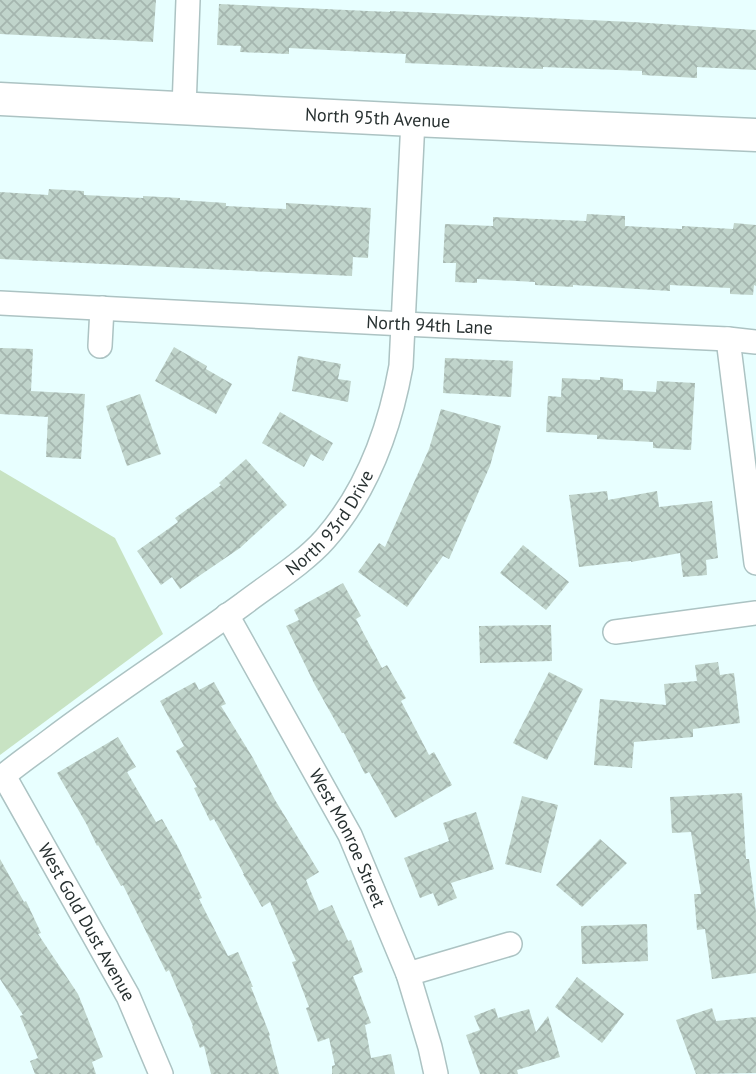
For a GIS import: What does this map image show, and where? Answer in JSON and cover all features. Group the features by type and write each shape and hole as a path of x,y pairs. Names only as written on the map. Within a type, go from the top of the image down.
{"street":[{"path":"184,108 188,0"},
{"name":"North 95th Avenue","path":"0,99 756,135"},
{"name":"North 93rd Drive","path":"2,777 280,576 325,539 358,491 389,419 401,366 413,120"},
{"name":"North 94th Lane","path":"0,303 756,342"},
{"path":"100,345 102,308"},
{"path":"728,339 756,563"},
{"path":"615,632 756,613"},
{"name":"West Monroe Street","path":"227,615 350,835 408,974 436,1074"},
{"name":"West Gold Dust Avenue","path":"2,777 128,996 161,1074"},
{"path":"408,974 510,944"}],"green space":[{"path":"0,470 115,538 163,634 0,755"}],"building":[{"path":"0,0 156,0 153,42 0,34"},
{"path":"219,4 756,30 756,70 697,67 697,78 642,75 642,71 405,63 406,54 289,48 289,54 240,52 241,46 217,45"},
{"path":"49,189 84,191 84,195 180,198 226,203 226,206 286,209 286,203 371,208 368,258 353,257 352,276 0,259 0,192 48,195"},
{"path":"587,214 625,216 625,226 733,229 734,223 756,225 756,286 754,285 753,295 730,294 730,288 670,285 670,291 535,285 535,282 477,279 477,283 455,282 456,263 443,263 445,224 493,226 493,217 586,221"},
{"path":"174,347 232,384 216,414 155,381"},
{"path":"0,348 33,349 31,391 85,394 81,459 46,457 48,417 0,414"},
{"path":"298,356 341,364 338,379 351,381 348,402 292,391"},
{"path":"445,358 513,361 511,397 443,393"},
{"path":"600,377 623,379 623,390 656,392 657,381 695,383 691,450 653,448 653,442 597,439 597,435 546,432 548,396 561,397 562,378 600,380"},
{"path":"140,394 161,454 127,466 106,406"},
{"path":"441,409 501,426 490,466 449,559 443,556 407,607 358,572 379,543 385,547 429,449"},
{"path":"280,412 333,443 323,461 311,454 304,467 262,443"},
{"path":"246,459 287,505 240,548 180,589 172,577 161,585 137,551 178,522 175,518 221,485 219,483"},
{"path":"607,491 608,500 657,491 659,507 712,501 718,558 706,560 707,575 683,577 680,553 631,562 579,567 569,495"},
{"path":"523,545 569,582 546,610 500,573"},
{"path":"343,583 361,616 356,619 382,668 387,665 406,698 401,701 429,755 434,752 452,785 395,818 369,772 365,774 315,685 286,626 299,620 294,610"},
{"path":"551,625 552,661 480,663 479,626"},
{"path":"718,662 720,675 734,673 740,723 693,729 693,737 634,742 632,768 594,765 600,699 666,705 664,684 697,681 695,665"},
{"path":"549,672 583,689 547,760 513,743"},
{"path":"195,682 199,690 214,682 226,704 221,706 319,872 306,880 319,911 332,905 348,941 351,940 363,972 353,976 371,1023 365,1025 371,1058 391,1054 395,1074 332,1074 332,1066 335,1065 329,1038 318,1042 306,1008 309,1007 292,962 296,961 270,902 262,907 214,819 210,821 194,788 197,787 176,751 184,746 160,701"},
{"path":"118,737 136,767 127,772 156,822 162,819 178,847 202,898 199,899 228,956 238,952 270,1035 279,1074 211,1074 204,1046 200,1048 169,970 166,972 123,885 121,886 97,846 57,773"},
{"path":"742,793 746,859 749,859 756,912 756,973 712,979 705,929 697,930 694,894 701,894 691,832 672,833 670,797"},
{"path":"522,796 558,805 541,873 505,864"},
{"path":"476,812 494,869 451,883 457,898 438,906 433,893 420,898 404,858 449,841 443,823"},
{"path":"600,839 627,863 582,907 556,885"},
{"path":"0,859 24,902 26,901 41,933 38,934 78,994 103,1057 92,1062 96,1074 35,1074 30,1061 38,1058 20,1016 23,1015 0,979"},
{"path":"647,924 648,961 582,964 581,926"},
{"path":"577,977 624,1014 602,1043 555,1007"},
{"path":"495,1008 498,1018 529,1009 536,1032 548,1016 560,1057 517,1070 518,1074 480,1074 466,1035 480,1030 474,1016"},
{"path":"712,1008 716,1021 756,1017 756,1073 696,1074 676,1020"}]}
